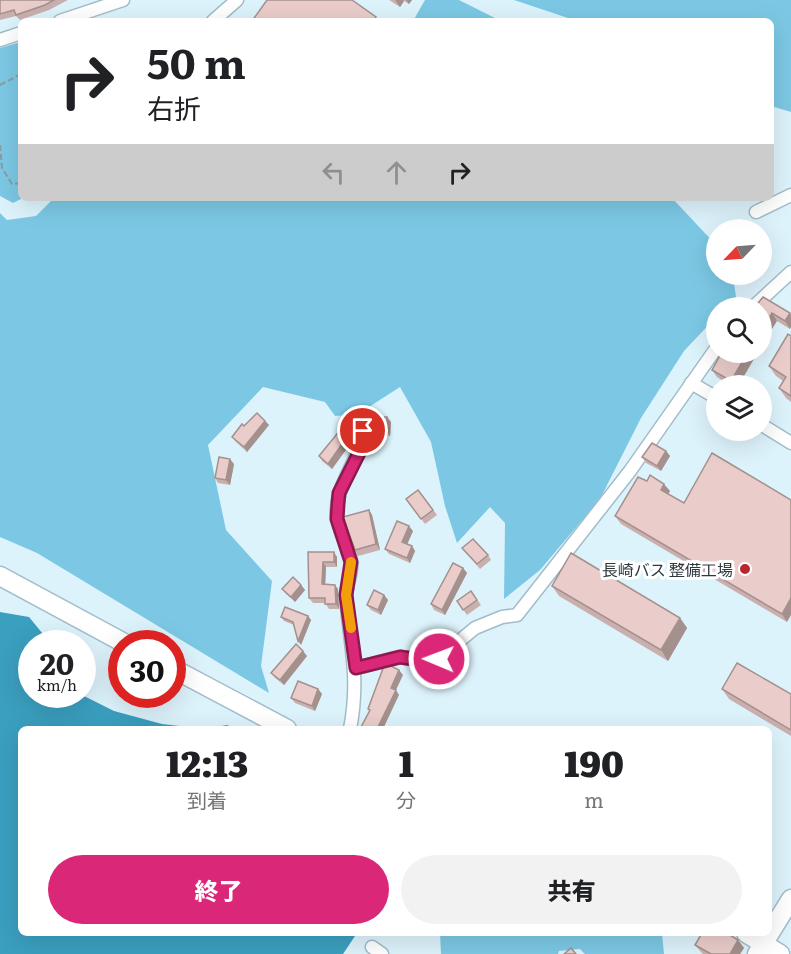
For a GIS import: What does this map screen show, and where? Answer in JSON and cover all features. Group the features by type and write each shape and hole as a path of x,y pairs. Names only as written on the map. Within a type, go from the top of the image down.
{"street":[{"path":"94,16 123,0"},
{"path":"216,18 237,0"},
{"path":"0,40 18,34"},
{"path":"756,212 791,195"},
{"path":"764,297 791,272"},
{"path":"356,668 400,657 434,662 475,628 502,617 517,615 630,471 706,362"},
{"path":"691,383 706,392"},
{"path":"351,726 356,701 356,668 346,595 351,562 337,519 339,493 361,449 363,431"},
{"path":"772,431 791,443"},
{"path":"0,576 108,634"},
{"path":"186,675 281,726"},
{"path":"772,929 791,898"},
{"path":"749,936 760,949 780,954"},
{"path":"760,949 768,936"}],"path":[{"path":"0,85 18,76"},
{"path":"0,145 2,168 12,184 18,183"}],"shaded area":[{"path":"425,0 459,0 495,18 415,18"},
{"path":"514,0 791,0 791,112 774,107 774,18 568,18"},
{"path":"18,43 18,200 13,203 0,196 0,48"},
{"path":"51,201 675,201 706,234 706,285 734,285 736,297 706,297 706,328 684,351 641,418 600,499 540,570 504,599 505,523 490,507 457,543 445,506 431,442 400,387 358,414 335,416 325,402 263,387 208,445 226,530 272,581 261,666 269,693 186,643 186,630 165,630 37,553 0,537 0,213 7,220 36,216"},
{"path":"0,612 29,617 40,630 18,630 18,708 96,708 96,702 114,711 162,724 179,726 18,726 18,936 355,936 343,954 0,954"},
{"path":"440,936 662,936 664,954 585,954 580,949 559,951 558,954 441,954"}],"building":[{"path":"0,0 54,0 16,15 14,10 0,14"},
{"path":"267,0 352,0 376,17 375,18 254,18"},
{"path":"772,302 790,313 785,321 772,313"},
{"path":"788,334 791,336 791,396 779,388 786,377 769,366"},
{"path":"716,363 742,363 735,375 721,375 712,370"},
{"path":"257,413 265,421 244,447 232,437 242,424 244,426"},
{"path":"372,417 387,417 387,431 371,430"},
{"path":"350,418 353,421 349,434 328,464 319,456"},
{"path":"652,443 666,451 657,466 642,457"},
{"name":"長崎バス 整備工場","path":"712,453 791,500 791,598 782,614 615,516 638,477 647,481 650,475 664,484 661,490 684,503"},
{"path":"219,457 230,459 226,480 215,478"},
{"path":"418,490 433,510 421,519 406,499"},
{"path":"369,510 376,544 355,550 343,517"},
{"path":"397,521 409,526 402,542 412,546 407,558 385,549"},
{"path":"473,539 488,555 477,564 462,548"},
{"path":"308,552 334,552 334,562 323,562 322,584 335,585 336,604 325,604 325,598 309,598"},
{"path":"571,553 680,618 661,650 552,586"},
{"path":"453,563 463,568 442,610 431,604"},
{"path":"293,577 301,585 291,597 282,589"},
{"path":"374,590 384,595 378,610 367,605"},
{"path":"471,591 477,600 463,610 457,601"},
{"path":"285,607 308,616 298,641 293,622 281,617"},
{"path":"296,644 303,651 280,680 271,673"},
{"path":"385,663 399,670 391,688 396,690 378,726 362,726 370,710 368,709"},
{"path":"737,663 791,694 791,730 722,689"},
{"path":"298,681 318,689 312,706 291,698"},
{"path":"700,936 732,936 738,940 730,954 711,954 695,945"},
{"path":"571,948 576,954 564,954"}],"slow traffic":[{"path":"351,562 346,595 351,628"}],"place":[{"name":"長崎バス 整備工場","path":"745,569"}],"route":[{"path":"363,431 361,449 339,493 337,519 351,562 346,595 356,668 400,657 434,662 439,659"}]}
